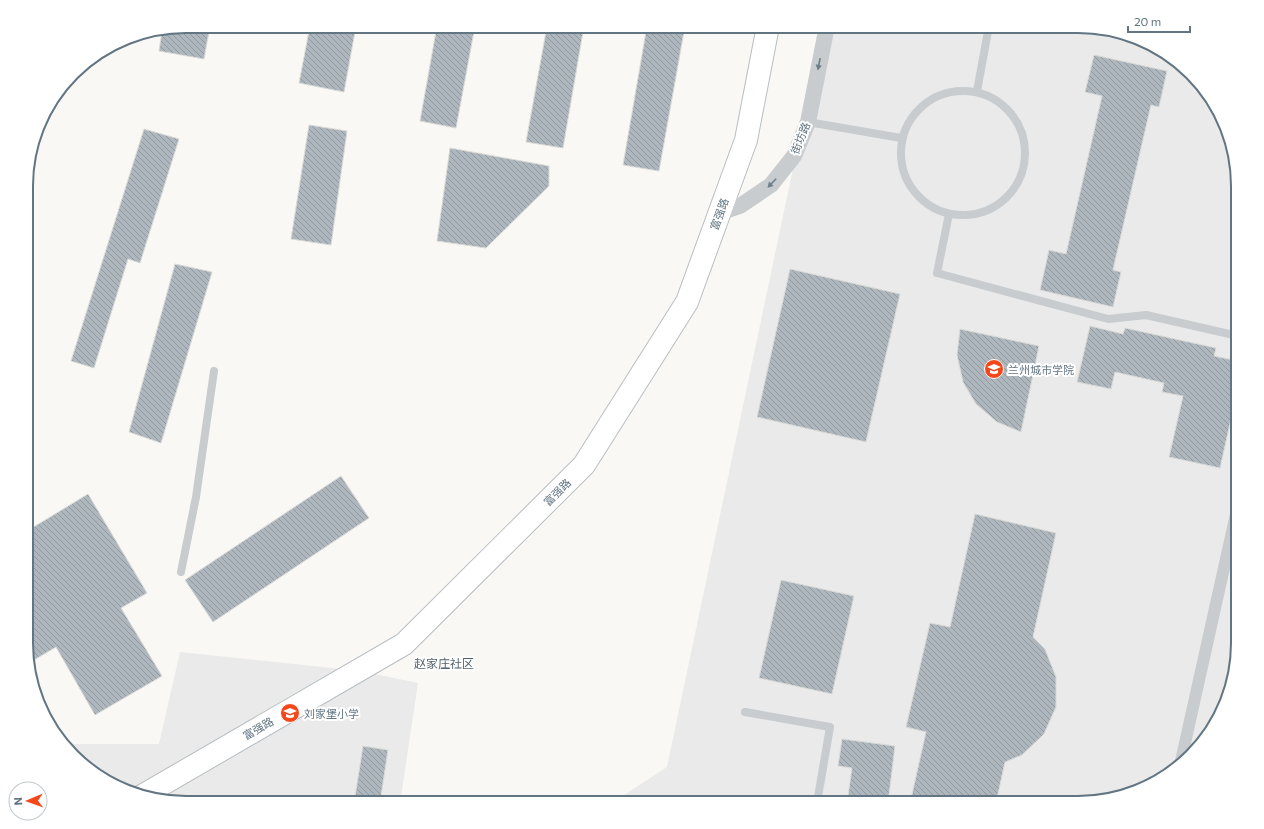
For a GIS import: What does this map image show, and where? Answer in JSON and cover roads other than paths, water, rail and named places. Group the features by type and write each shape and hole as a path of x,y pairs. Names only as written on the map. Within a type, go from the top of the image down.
{"main road":[{"name":"富强路","path":"149,792 404,644 584,465 687,302 746,140 767,33"}],"street":[{"name":"街坊路","path":"719,213 740,206 771,185 794,156 808,122 826,33"},
{"path":"1182,755 1231,537"}],"lane":[{"path":"977,91 988,33"},
{"path":"952,90 977,91 999,101 1016,119 1025,142 1024,167 1014,189 996,206 973,215 949,214 926,204 909,186 901,163 901,138 911,116 929,99 952,90"},
{"path":"808,122 901,138"},
{"path":"949,214 937,273 1108,319 1146,315 1231,334"},
{"path":"181,572 196,497 214,371"},
{"path":"745,712 830,727 818,796"}],"place":[{"name":"兰州城市学院","path":"994,369"},
{"name":"刘家堡小学","path":"290,713"}],"district":[{"name":"赵家庄社区","path":"444,663"}]}
